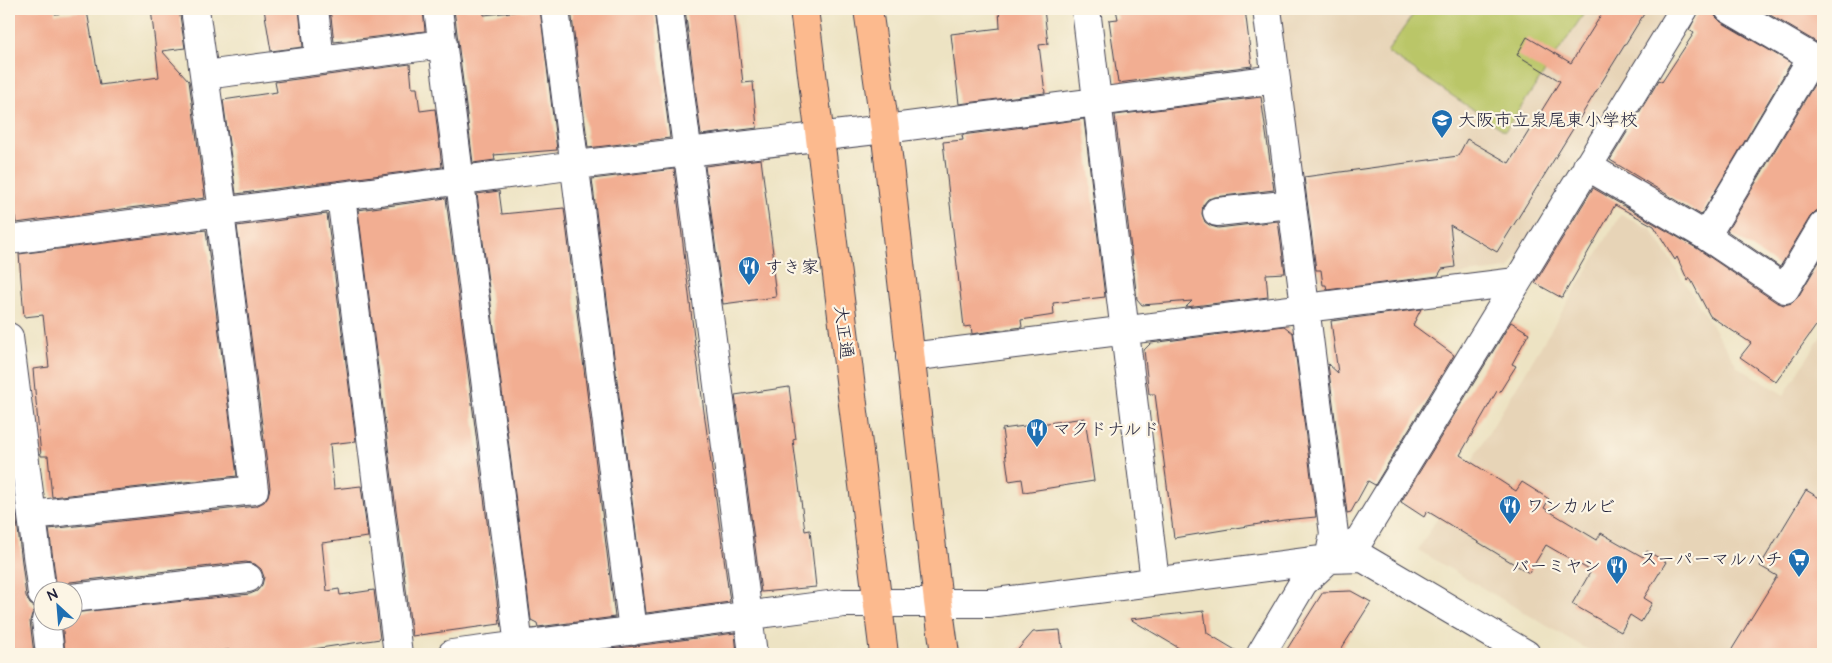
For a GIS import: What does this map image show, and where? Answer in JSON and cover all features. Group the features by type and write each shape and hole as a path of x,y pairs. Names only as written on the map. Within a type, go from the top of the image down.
{"main road":[{"name":"大正通","path":"804,9 884,654"},
{"path":"868,9 885,129 945,654"}],"street":[{"path":"32,515 254,490 222,212 196,9"},
{"path":"314,9 320,60"},
{"path":"438,9 519,650"},
{"path":"555,9 633,631"},
{"path":"668,9 753,654"},
{"path":"1086,9 1155,581"},
{"path":"1267,9 1334,534 1329,559"},
{"path":"1261,654 1303,583 1329,559 1360,539 1684,9"},
{"path":"1706,236 1818,61 1729,9"},
{"path":"205,75 443,44"},
{"path":"9,240 576,165 1097,103 1276,79"},
{"path":"1587,166 1706,236 1785,289 1823,225"},
{"path":"341,196 398,654"},
{"path":"1217,212 1292,204"},
{"path":"910,357 1125,332 1516,282"},
{"path":"9,337 17,470 32,515 40,580"},
{"path":"452,654 519,650 633,631 844,603 989,603 1329,559 1363,558 1526,654"},
{"path":"82,597 248,578"},
{"path":"47,630 50,654"}],"shaded area":[{"name":"大阪市立泉尾東小学校","path":"1278,9 1670,9 1509,269 1326,290 1313,282"},
{"path":"1621,214 1651,229 1738,367 1784,395 1823,333 1823,654 1595,654 1418,550"}],"green space":[{"path":"1417,9 1587,9 1505,131 1387,52"}],"building":[{"path":"9,9 55,9 55,14 87,11 100,85 159,77 151,9 179,9 185,48 162,51 189,81 205,198 16,223 15,216 12,217 9,187"},
{"path":"264,9 299,9 303,47 271,51"},
{"path":"330,9 423,9 425,31 334,42"},
{"path":"454,9 483,9 484,15 540,9 557,150 494,155 495,160 473,163"},
{"path":"571,9 654,9 670,138 588,148"},
{"path":"685,9 734,9 743,83 753,82 757,128 701,135"},
{"path":"999,9 1044,9 1048,44 1039,45 1045,93 959,104 951,34 1000,28"},
{"path":"1116,9 1245,9 1252,66 1118,83 1109,20 1118,19"},
{"path":"1605,9 1647,9 1497,252 1450,225 1455,267 1442,269 1438,276 1327,290 1326,285 1323,285 1321,270 1316,270 1304,177 1458,156 1467,139 1509,163 1560,81 1517,55 1527,37 1571,63"},
{"path":"1700,9 1713,9 1715,16 1721,22 1791,63 1701,215 1610,160 1659,80 1662,82 1694,33 1689,30"},
{"path":"1760,9 1823,9 1823,46"},
{"path":"410,64 412,88 417,88 420,111 435,109 442,167 236,194 223,100 277,92 275,82"},
{"path":"1818,78 1823,80 1823,209 1816,211 1810,217 1780,267 1727,231"},
{"path":"1261,97 1274,190 1208,199 1203,205 1202,214 1205,222 1218,228 1278,221 1285,273 1266,274 1268,297 1186,307 1192,301 1142,305 1137,299 1115,115"},
{"path":"1084,119 1105,297 1053,303 1054,315 1021,320 1022,327 972,334 971,326 964,327 943,142 963,140 962,135"},
{"path":"761,159 774,261 772,261 776,297 723,304 705,166"},
{"path":"674,169 696,353 730,602 646,613 592,179"},
{"path":"1593,188 1698,249 1776,302 1784,305 1792,303 1798,297 1823,255 1823,316 1776,382 1740,357 1751,343 1710,316 1690,278 1688,281 1677,257 1675,260 1654,226 1615,205 1562,298 1535,283"},
{"path":"499,191 502,214 564,208 615,617 538,627 537,623 531,620 477,194"},
{"path":"446,198 500,624 412,636 358,210"},
{"path":"327,214 356,441 330,444 334,489 361,486 368,537 322,543 327,591 339,589 340,595 374,590 380,639 280,654 230,654 229,650 183,654 65,654 63,630 82,630 82,612 250,594 257,591 262,585 264,577 261,569 255,564 246,562 82,581 56,580 49,529 256,506 264,502 268,496 270,488 237,226"},
{"path":"206,230 237,476 52,497 48,456 41,456 33,369 49,367 43,315 24,317 19,254"},
{"path":"1421,309 1413,325 1454,355 1375,485 1368,481 1351,512 1347,513 1328,364 1338,373 1331,321"},
{"path":"1511,322 1529,333 1512,364 1516,366 1499,393 1497,391 1460,455 1516,491 1522,482 1549,499 1544,508 1597,540 1601,533 1643,557 1647,551 1666,562 1644,598 1652,603 1641,622 1630,615 1621,632 1572,604 1591,571 1546,545 1529,573 1427,511 1424,517 1401,502"},
{"path":"1284,326 1293,333 1316,517 1284,520 1174,538 1155,394 1149,394 1144,350 1151,343"},
{"path":"789,387 796,439 793,440 805,531 810,530 816,587 761,592 735,395"},
{"path":"1085,418 1094,481 1024,492 1022,479 1009,481 1002,429"},
{"name":"スーパーマルハチ","path":"1806,490 1823,500 1823,654 1729,654 1777,576 1760,566"},
{"path":"9,505 15,505 26,596 32,605 30,621 34,654 9,654"},
{"path":"1351,591 1371,602 1338,654 1284,654 1323,592"},
{"path":"1204,611 1207,633 1242,654 1189,654 1130,619"},
{"path":"1060,630 1063,654 1014,654 1033,632"},
{"path":"735,633 737,654 571,654 635,646"}],"place":[{"name":"大阪市立泉尾東小学校","path":"1442,139"},
{"name":"すき家","path":"749,286"},
{"name":"マクドナルド","path":"1037,448"},
{"name":"ワンカルビ","path":"1510,525"},
{"name":"スーパーマルハチ","path":"1799,578"},
{"name":"バーミヤン","path":"1617,585"}]}
